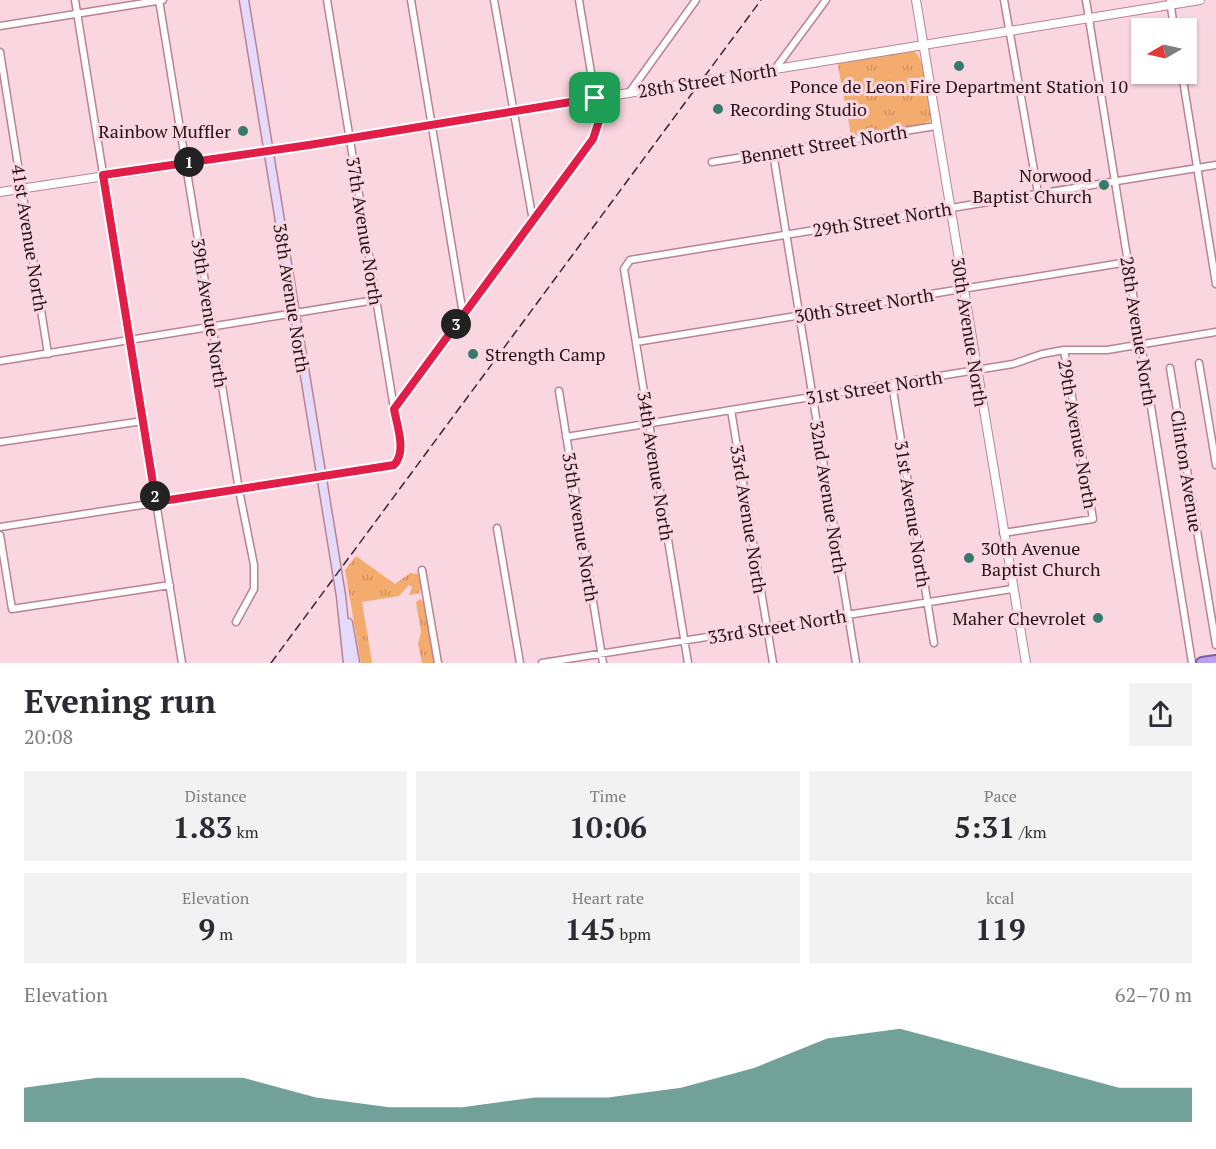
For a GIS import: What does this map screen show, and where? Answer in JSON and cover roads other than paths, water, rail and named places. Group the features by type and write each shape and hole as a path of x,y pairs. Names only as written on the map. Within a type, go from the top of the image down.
{"highway":[{"path":"1202,663 1216,661"}],"main road":[{"name":"38th Avenue North","path":"244,0 341,596 356,663"},
{"name":"38th Avenue North","path":"341,596 348,663"}],"street":[{"path":"75,0 182,663"},
{"path":"0,26 160,0"},
{"name":"39th Avenue North","path":"160,0 239,490 254,565 254,589 236,622"},
{"name":"37th Avenue North","path":"321,476 388,467 398,461 401,451 327,0"},
{"path":"411,0 463,314"},
{"path":"494,0 533,221"},
{"path":"394,409 593,139 599,121 579,0"},
{"path":"629,93 696,0"},
{"path":"775,69 826,0"},
{"name":"30th Avenue North","path":"916,0 1026,663"},
{"path":"1004,0 1038,193"},
{"name":"28th Avenue North","path":"1086,0 1192,663"},
{"name":"28th Street North","path":"0,192 432,125 1089,18 1170,2 1200,0"},
{"path":"1170,2 1172,18"},
{"name":"41st Avenue North","path":"0,52 48,354"},
{"path":"1184,84 1216,284"},
{"name":"Bennett Street North","path":"712,162 936,126"},
{"name":"32nd Avenue North","path":"773,153 856,663"},
{"name":"29th Street North","path":"624,268 630,260 1216,165"},
{"name":"30th Street North","path":"636,342 1128,262"},
{"name":"34th Avenue North","path":"624,268 688,663"},
{"path":"0,361 375,300"},
{"name":"31st Street North","path":"566,437 976,370 1016,363 1042,354 1064,350 1107,350 1216,333"},
{"name":"29th Avenue North","path":"1003,533 1093,519 1064,350"},
{"path":"1199,363 1216,465"},
{"name":"Clinton Avenue","path":"1170,368 1216,645"},
{"name":"31st Avenue North","path":"892,384 934,643"},
{"name":"35th Avenue North","path":"559,390 603,663"},
{"name":"33rd Avenue North","path":"731,410 773,663"},
{"path":"0,442 143,421"},
{"path":"0,527 321,476"},
{"path":"497,528 520,663"},
{"path":"0,535 12,609 170,585"},
{"path":"422,570 438,663"},
{"name":"33rd Street North","path":"543,663 1012,589"}],"railway":[{"path":"271,663 761,0"}],"place":[{"name":"Ponce de Leon Fire Department Station 10","path":"959,66"},
{"name":"Recording Studio","path":"718,109"},
{"name":"Rainbow Muffler","path":"243,131"},
{"name":"Norwood Baptist Church","path":"1104,185"},
{"name":"Strength Camp","path":"473,354"},
{"name":"30th Avenue Baptist Church","path":"969,558"},
{"name":"Maher Chevrolet","path":"1098,618"}]}
